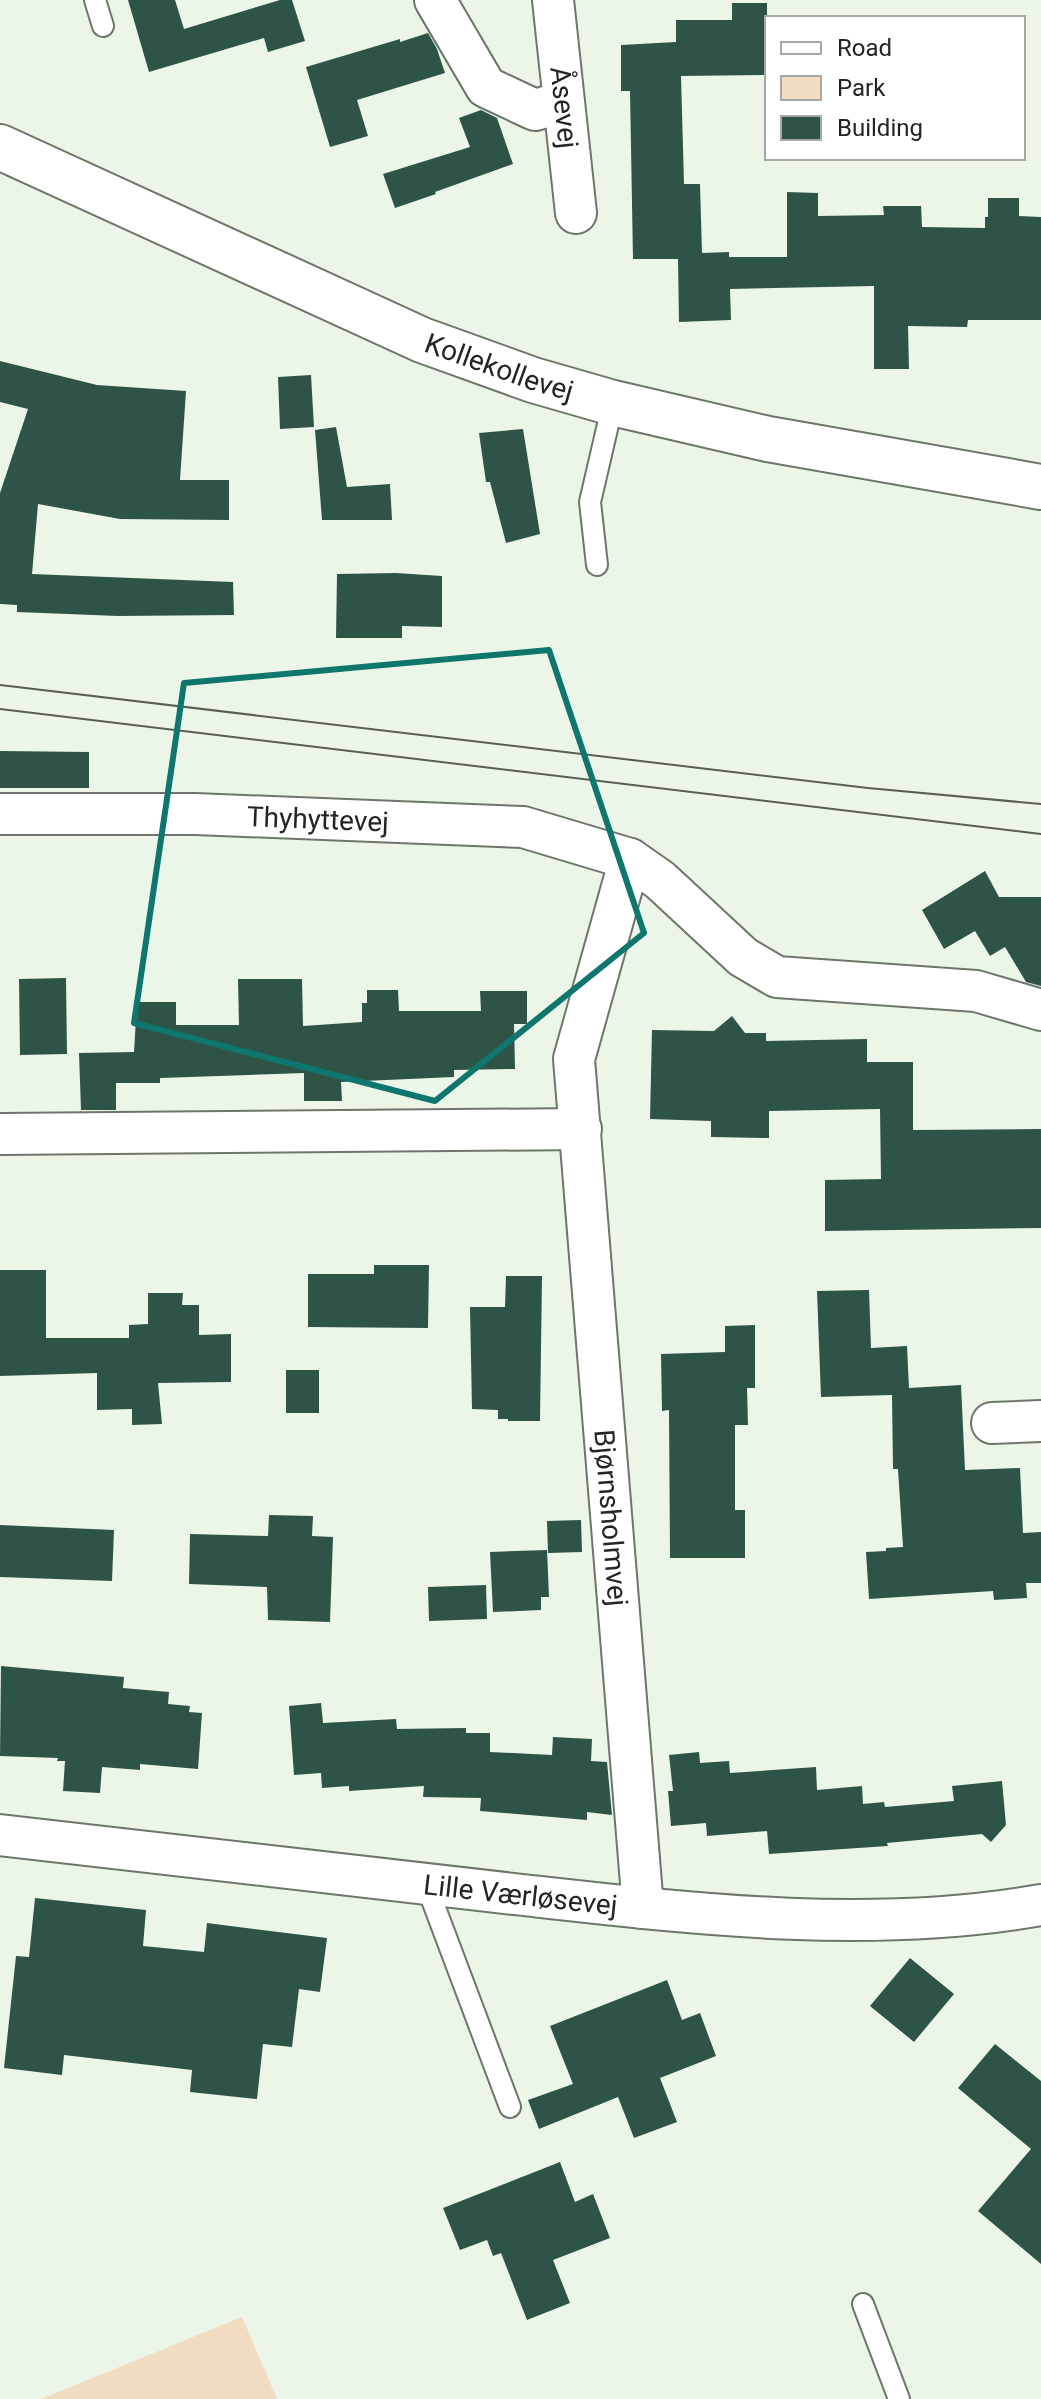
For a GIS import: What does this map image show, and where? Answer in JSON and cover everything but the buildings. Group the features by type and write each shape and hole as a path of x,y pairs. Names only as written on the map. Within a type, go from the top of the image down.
{"street":[{"path":"435,0 486,87 535,110 563,102"},
{"name":"Åsevej","path":"553,0 576,213"},
{"name":"Kollekollevej","path":"0,147 422,340 533,380 613,403 768,439 947,471 1039,482"},
{"name":"Thyhyttevej","path":"0,814 195,814 523,827 630,859 660,880 743,957 777,977 976,991 1041,1010"},
{"name":"Bjørnsholmvej","path":"630,859 574,1059 643,1908"},
{"path":"0,1134 581,1129"},
{"path":"992,1423 1041,1421"},
{"name":"Lille Værløsevej","path":"0,1835 643,1908 755,1916 908,1920 1041,1905"}],"lane":[{"path":"95,0 103,26"},
{"path":"597,565 590,502 613,403"},
{"path":"426,1884 510,2107"},
{"path":"863,2304 899,2399"}],"highlighted area":[{"path":"549,650 644,933 435,1101 134,1023 184,683"}],"green space":[{"path":"242,2317 277,2399 41,2399"}],"tram line":[{"path":"0,685 868,788 1041,804"},
{"path":"0,709 1041,834"}]}
